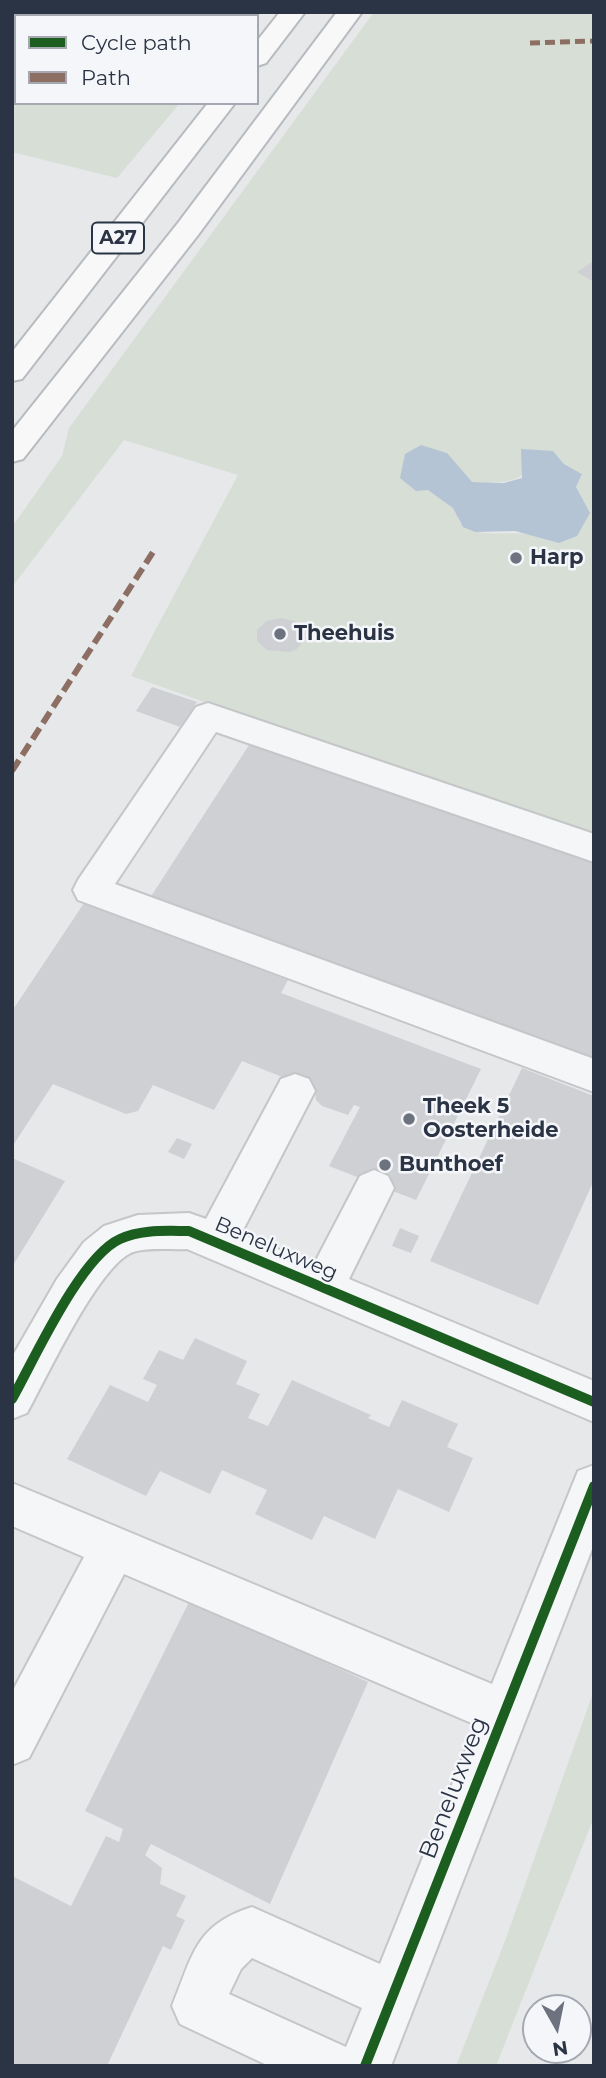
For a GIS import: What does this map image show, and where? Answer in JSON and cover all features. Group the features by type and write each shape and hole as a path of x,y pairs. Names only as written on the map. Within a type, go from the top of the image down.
{"highway":[{"path":"259,55 293,12"},
{"name":"A27","path":"12,453 188,229 350,12"},
{"name":"A27","path":"12,372 220,105"}],"street":[{"path":"594,848 208,716 91,890 594,1076"},
{"path":"215,1243 295,1091"},
{"path":"323,1288 374,1188"},
{"name":"Beneluxweg","path":"12,1399 91,1264 110,1244 137,1232 189,1231 594,1402"},
{"name":"Beneluxweg","path":"365,2066 594,1486"},
{"path":"12,1504 504,1713"},
{"path":"12,1741 114,1547"},
{"path":"328,2066 198,2006 228,1942 252,1932 393,1996"}],"shaded area":[{"path":"12,12 255,12 14,14 14,105 178,105 117,178 12,152"},
{"path":"374,12 594,12 594,840 131,676 238,475 124,440 12,587 12,527 62,456 69,428","holes":["553,451 564,464 582,474 576,487 534,535 485,533 460,523 457,514 472,482 499,482 517,478"]},
{"path":"594,1690 594,1817 524,1994 522,1994 496,2066 456,2066 505,1941"}],"water":[{"path":"421,445 447,453 472,482 504,483 522,478 521,449 553,451 564,464 582,474 576,487 590,513 577,536 559,543 515,531 475,532 463,527 453,508 428,490 416,491 400,478 405,454"}],"building":[{"path":"594,261 594,282 577,272"},
{"name":"Theehuis","path":"282,618 302,626 305,638 297,649 290,652 267,650 257,641 257,630 267,621"},
{"path":"152,687 197,702 180,727 136,711"},
{"path":"251,742 594,861 594,1068 148,901"},
{"path":"84,903 288,980 281,993 481,1069 416,1200 329,1166 360,1107 354,1105 348,1115 322,1106 316,1100 315,1090 242,1061 214,1110 153,1085 138,1111 126,1114 53,1084 12,1147 12,1011"},
{"path":"522,1068 594,1096 594,1180 538,1305 430,1261"},
{"path":"177,1138 192,1144 184,1159 168,1152"},
{"path":"12,1158 65,1181 12,1267"},
{"path":"400,1228 419,1236 411,1253 392,1246"},
{"path":"195,1338 247,1361 236,1384 260,1394 248,1418 268,1426 292,1380 371,1415 368,1418 389,1427 402,1400 458,1424 447,1447 473,1458 449,1512 398,1489 375,1539 324,1516 312,1540 255,1514 267,1490 222,1470 210,1494 160,1471 146,1496 67,1459 110,1385 148,1402 157,1385 143,1379 159,1350 183,1360"},
{"path":"190,1600 368,1682 270,1904 151,1844 145,1855 162,1868 160,1884 186,1896 176,1916 185,1920 171,1950 163,1946 107,2066 12,2066 12,1876 71,1906 106,1836 119,1842 123,1829 85,1811"}],"marked path":[{"path":"530,43 594,41"},
{"path":"12,771 155,549"}],"cycle path":[{"path":"12,1399 72,1292 110,1244 128,1235 189,1231 594,1402"},
{"path":"365,2066 594,1486"}],"place":[{"name":"Harp","path":"516,558"},
{"name":"Theehuis","path":"280,634"},
{"name":"Theek 5 Oosterheide","path":"409,1119"},
{"name":"Bunthoef","path":"385,1165"}]}
